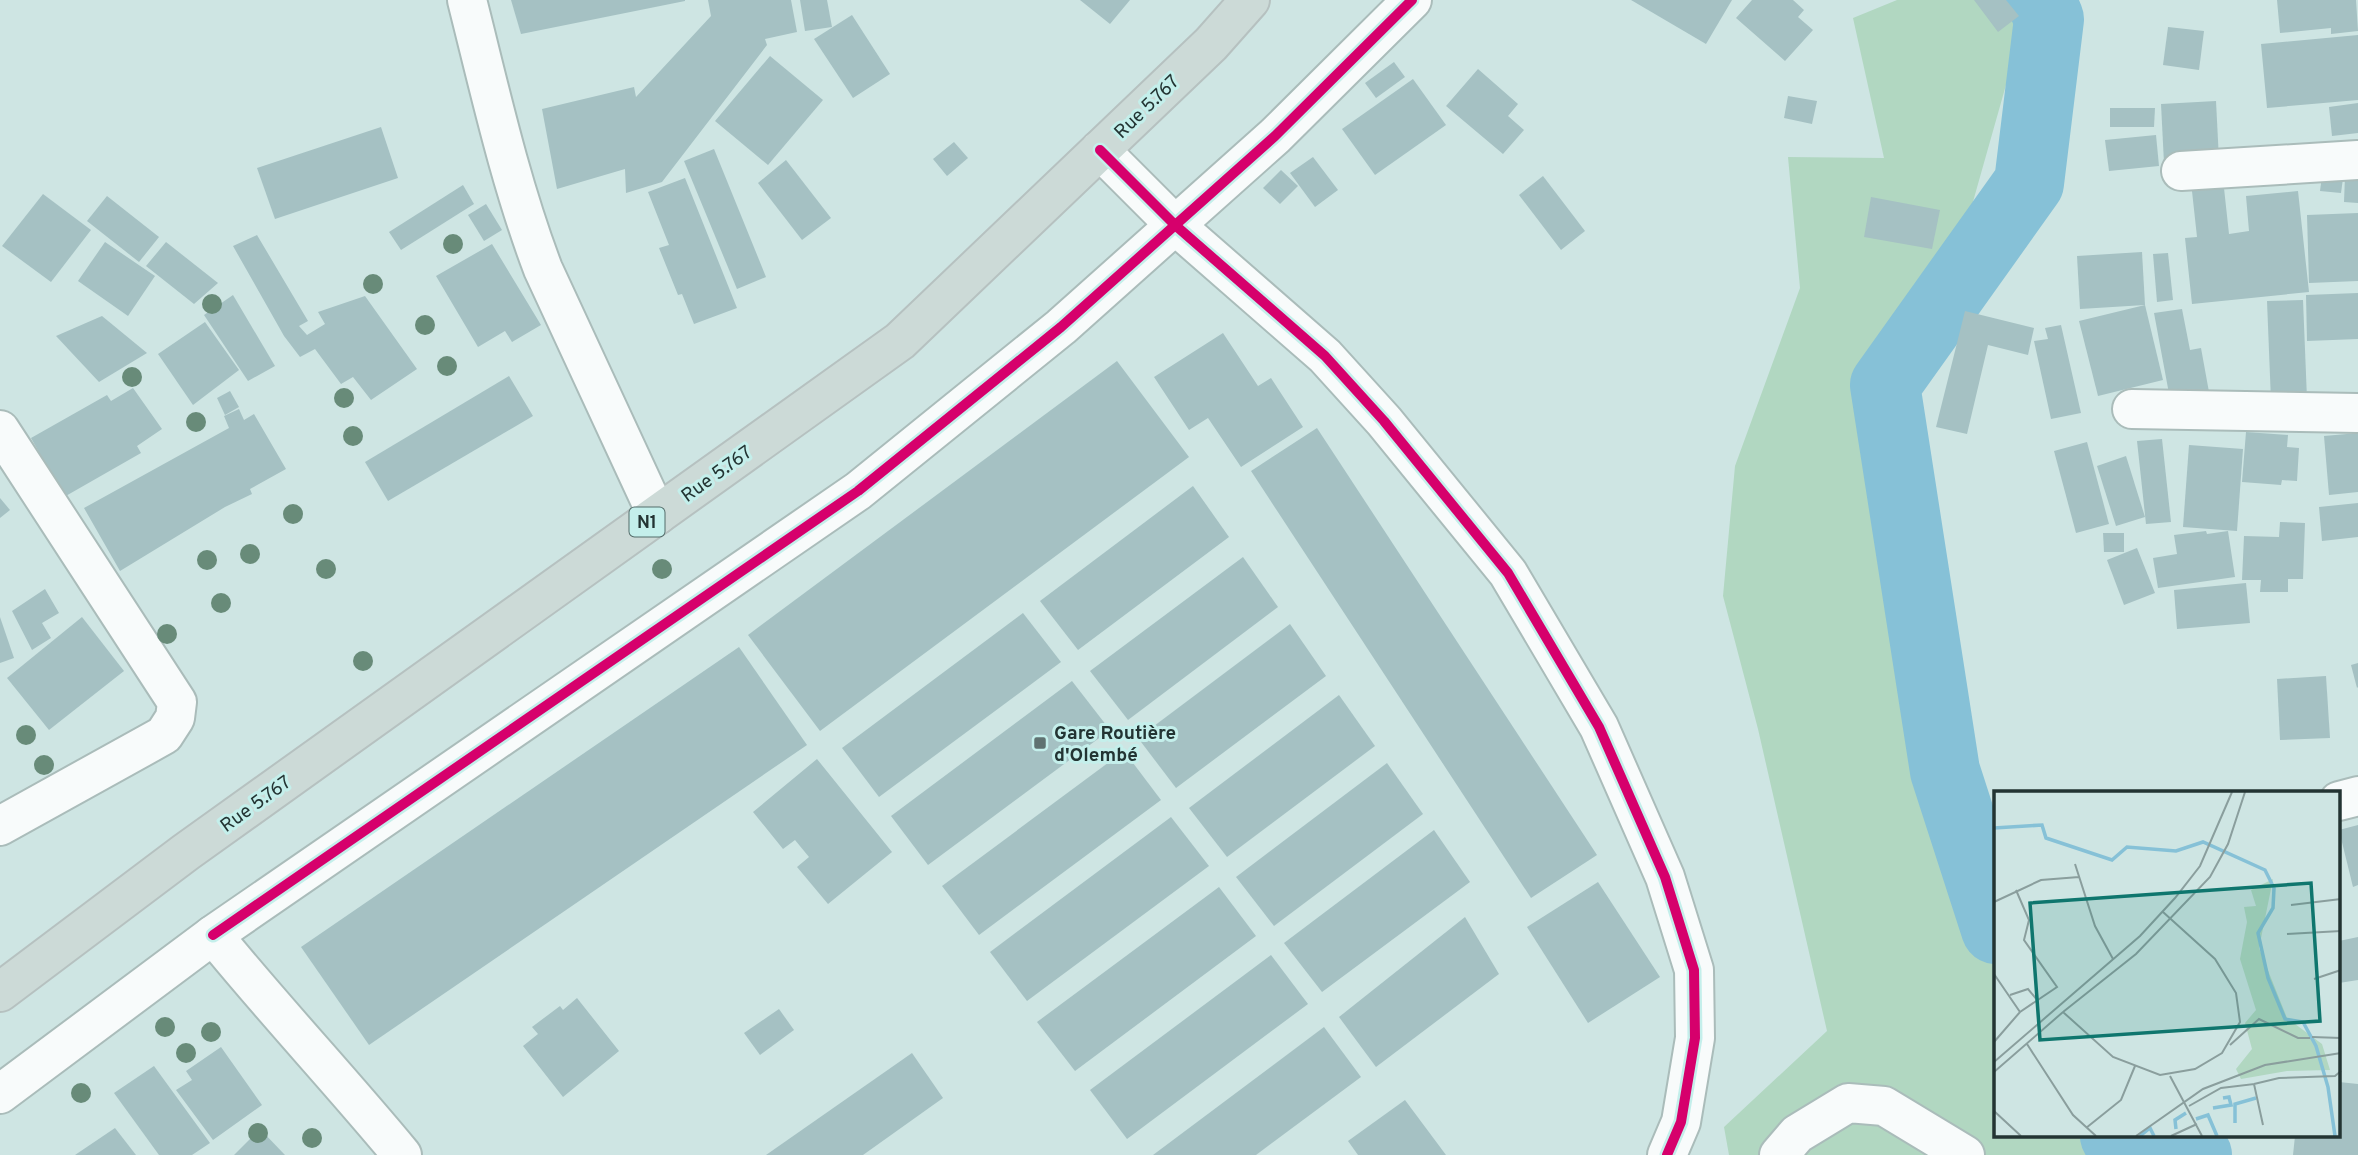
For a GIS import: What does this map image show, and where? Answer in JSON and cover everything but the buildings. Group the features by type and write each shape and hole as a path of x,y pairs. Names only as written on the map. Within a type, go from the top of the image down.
{"highway":[{"name":"Rue 5.767","path":"0,992 186,852 900,341 1211,44 1250,0"}],"street":[{"path":"467,0 529,232 543,269 657,515"},
{"path":"0,1094 213,935 858,491 1061,327 1275,136 1412,0"},
{"path":"1100,150 1175,225 1325,356 1384,421 1508,573 1599,727 1665,877 1695,970 1695,1038 1681,1122 1667,1155"},
{"path":"2180,171 2358,160"},
{"path":"2132,410 2358,413"},
{"path":"0,430 177,702 175,718 164,735 1,824"},
{"path":"2340,801 2358,796"},
{"path":"213,935 259,992 402,1155"},
{"path":"1779,1155 1797,1134 1848,1103 1884,1106 1965,1155"}],"green space":[{"path":"1897,0 2030,0 1887,506 1994,842 1994,1138 2105,1138 2125,1155 1729,1155 1724,1127 1827,1031 1758,729 1723,596 1735,466 1800,288 1788,157 1884,158 1853,18"}],"waterway":[{"path":"1994,923 1945,771 1885,385 2029,183 2049,19 2041,0"},
{"path":"2124,1138 2197,1155"}],"cycle path":[{"path":"213,935 858,491 1061,327 1275,136 1412,0"},
{"path":"1100,150 1175,225 1325,356 1384,421 1508,573 1599,727 1665,877 1694,970 1695,1038 1681,1122 1667,1155"}],"place":[{"name":"Gare Routière d'Olembé","path":"1040,743"}]}
